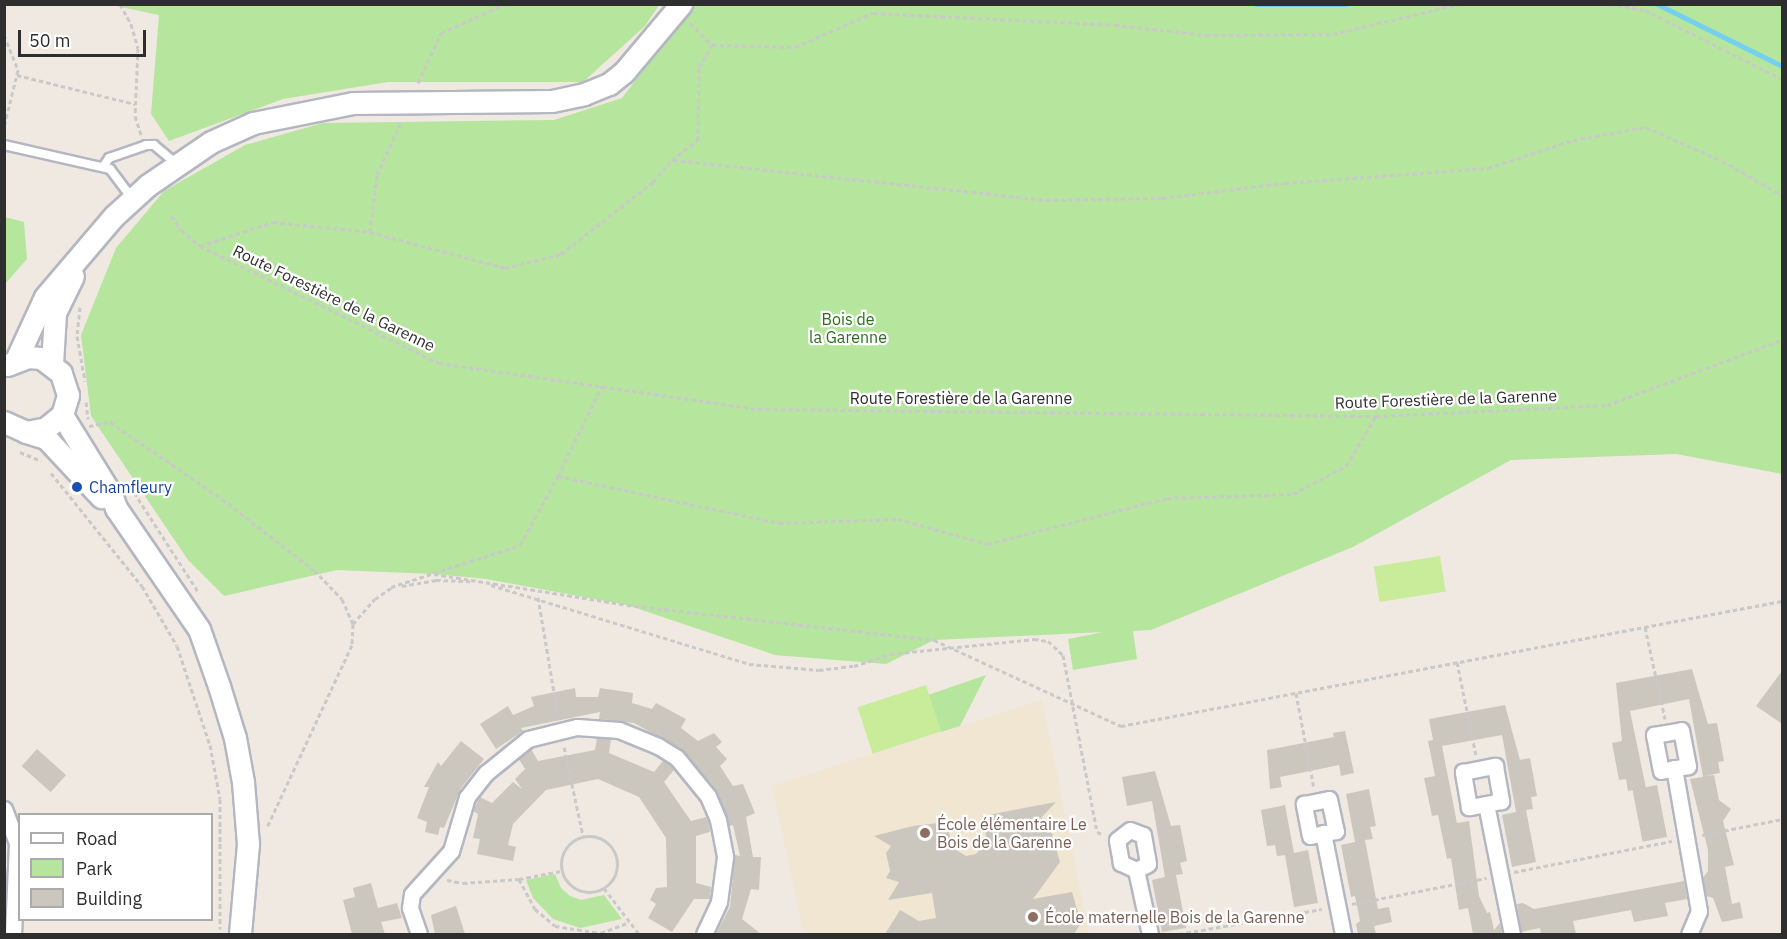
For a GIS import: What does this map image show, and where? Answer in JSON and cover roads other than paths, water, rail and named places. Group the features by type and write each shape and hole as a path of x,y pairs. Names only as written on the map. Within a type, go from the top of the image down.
{"main road":[{"path":"10,363 45,297 133,199 211,142 253,123 292,113 353,103 528,102 584,94 609,84 624,72 679,7"},
{"path":"52,364 55,313 84,253"},
{"path":"10,363 34,357 52,364 67,385 62,415 112,496 116,508"},
{"path":"26,432 46,428 62,415"},
{"path":"5,422 46,438 116,508 198,629 235,738 248,844 240,934"}],"street":[{"path":"419,934 410,900 426,876 451,851 466,797 507,753 528,739 560,729 619,730 658,746 677,758 708,795 718,820 724,869 719,902 704,934"},
{"path":"1681,730 1688,766 1674,768 1661,771 1654,735 1681,730"},
{"path":"1495,766 1501,801 1486,804 1469,807 1463,772 1495,766"},
{"path":"1674,768 1699,911 1689,934"},
{"path":"1316,801 1329,799 1336,831 1323,833 1343,934"},
{"path":"1486,804 1512,934"},
{"path":"4,809 17,843 13,934"},
{"path":"1130,830 1143,835 1148,864 1136,870 1121,863 1117,840 1130,830"},
{"path":"1136,870 1150,934"}],"lane":[{"path":"4,145 110,169 133,199"},
{"path":"103,167 109,158 146,145 154,145 178,165"}],"waterway":[{"path":"1256,4 1346,4"},
{"path":"1657,4 1782,66"}],"place":[{"name":"Chamfleury","path":"77,487"},
{"name":"École élémentaire Le Bois de la Garenne","path":"925,833"},
{"name":"École maternelle Bois de la Garenne","path":"1033,917"}],"park label":[{"name":"Bois de la Garenne","path":"848,328"}]}
